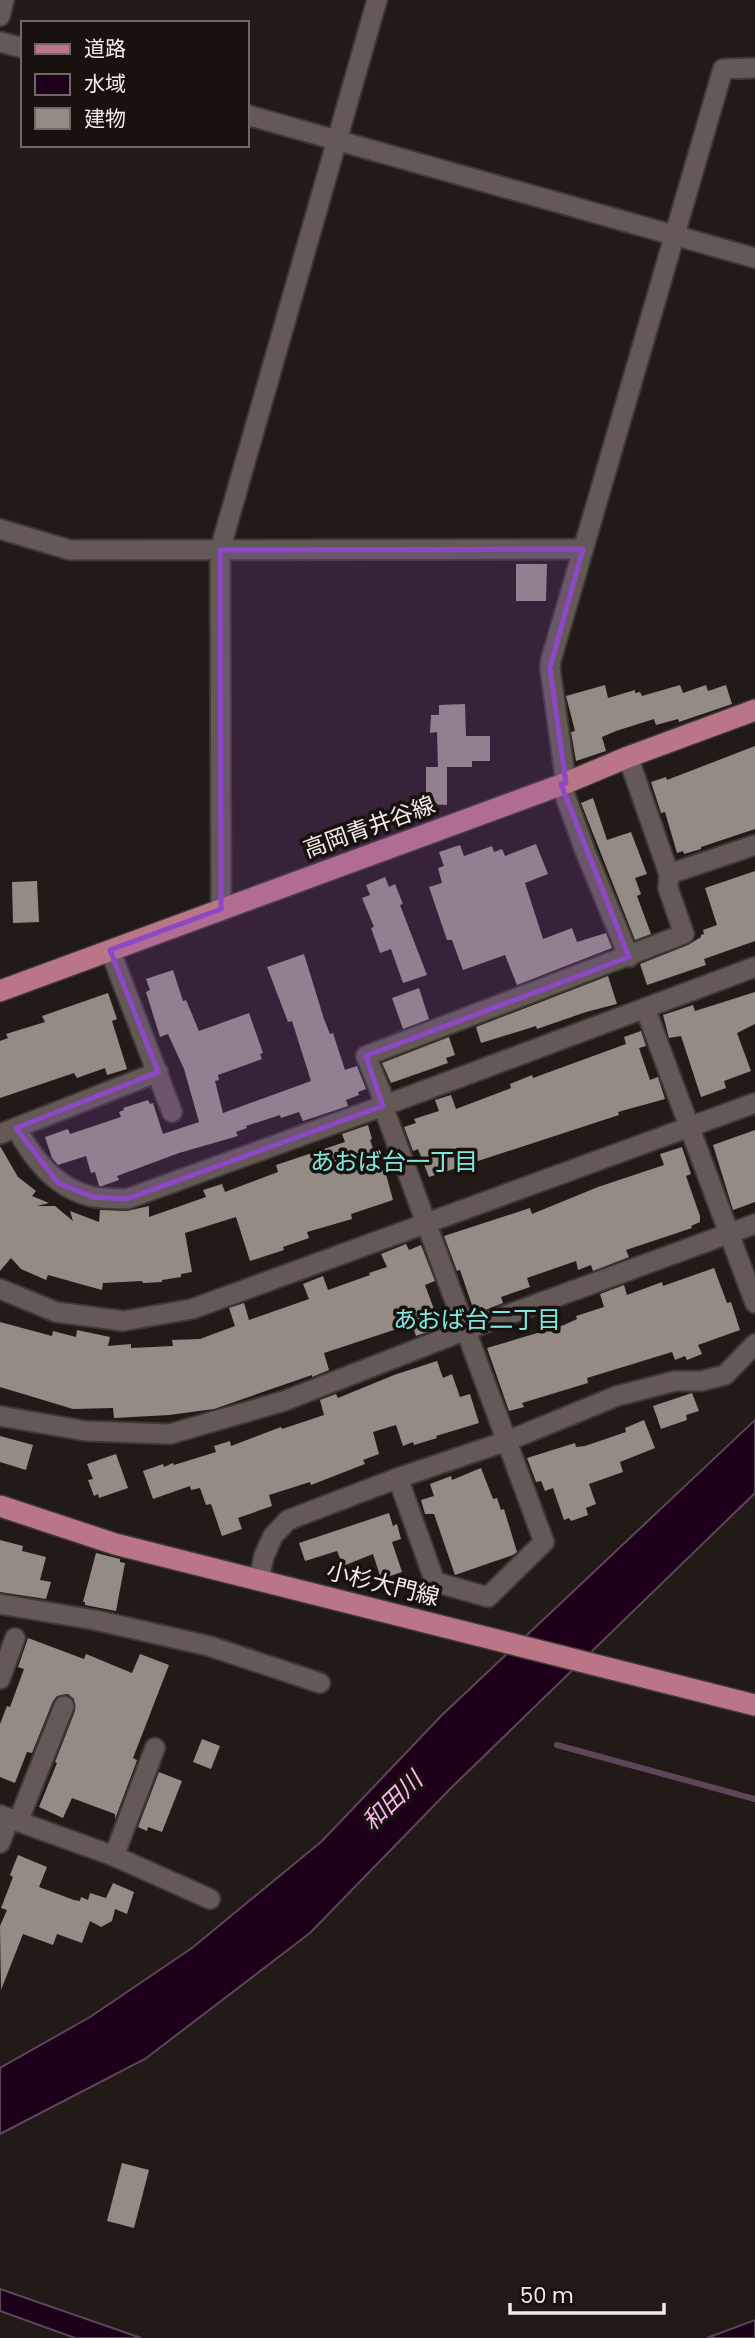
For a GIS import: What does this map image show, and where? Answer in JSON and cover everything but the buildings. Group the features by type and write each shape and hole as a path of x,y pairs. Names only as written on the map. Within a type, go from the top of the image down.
{"main road":[{"name":"高岡青井谷線","path":"0,991 563,784 755,710"},
{"name":"小杉大門線","path":"0,1506 115,1544 755,1705"}],"street":[{"path":"0,16 4,0"},
{"path":"221,909 220,550 377,0"},
{"path":"0,41 21,47"},
{"path":"629,957 586,853 563,784 550,668 723,69 755,68"},
{"path":"248,115 755,258"},
{"path":"0,529 70,550 583,549"},
{"path":"397,1478 435,1582 488,1597 544,1542 366,1056 684,934 668,888 669,874 628,757"},
{"path":"669,874 755,845"},
{"path":"110,950 172,1112"},
{"path":"158,1072 8,1131 58,1183 93,1197 127,1199 755,967"},
{"path":"645,1008 755,1303"},
{"path":"0,1289 56,1312 123,1321 192,1309 755,1102"},
{"path":"0,1416 86,1431 170,1434 284,1401 466,1330 755,1224"},
{"path":"258,1580 273,1536 288,1520 397,1478 507,1441 617,1396 675,1381 701,1381 725,1375 755,1344"},
{"path":"0,1604 95,1620 209,1646 320,1683"},
{"path":"0,1679 15,1638"},
{"path":"0,1843 64,1706"},
{"path":"114,1856 155,1748"},
{"path":"9,1819 114,1856 210,1899"}],"highlighted area":[{"path":"583,549 550,668 566,783 561,784 629,957 366,1056 383,1106 127,1199 93,1197 58,1183 16,1128 158,1072 110,950 221,909 220,550"}],"water":[{"name":"和田川","path":"755,1420 755,1493 451,1788 310,1933 145,2059 0,2134 0,2068 90,2017 192,1948 322,1841 441,1716"},
{"path":"0,2289 141,2338 75,2338 0,2311"},
{"path":"755,2320 755,2338 707,2338"}],"waterway":[{"path":"557,1745 755,1799"}],"district":[{"name":"あおば台一丁目","path":"394,1161"},
{"name":"あおば台二丁目","path":"477,1319"}]}
